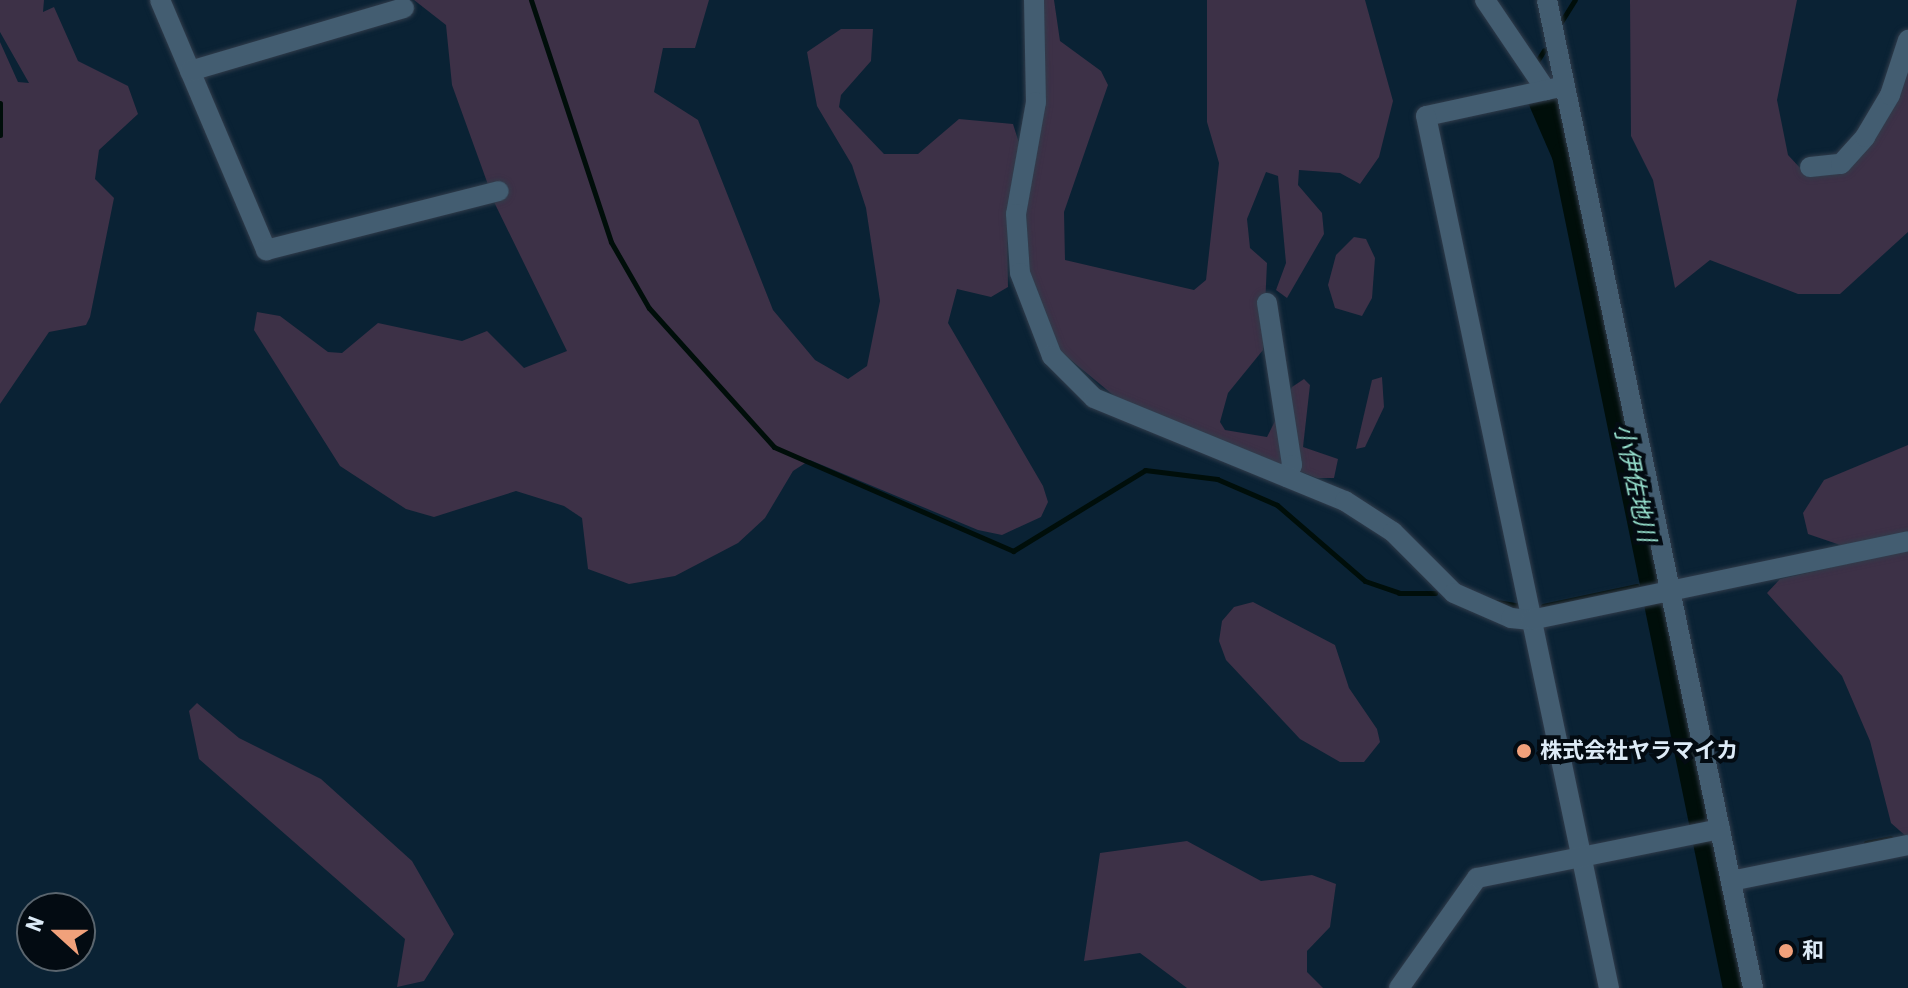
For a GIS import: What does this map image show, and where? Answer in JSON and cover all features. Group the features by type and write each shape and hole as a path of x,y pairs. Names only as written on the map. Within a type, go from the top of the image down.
{"street":[{"path":"160,0 266,250 499,191"},
{"path":"1034,0 1036,102 1016,244 1038,330 1072,379 1107,405 1287,477 1378,521 1471,605 1531,620 1908,541"},
{"path":"1485,0 1546,90"},
{"path":"1547,0 1546,90 1661,594 1710,831 1731,881 1753,988"},
{"path":"190,71 404,8"},
{"path":"1810,167 1841,164 1865,137 1890,95 1908,40"},
{"path":"1546,90 1426,116 1609,988"},
{"path":"1267,303 1292,465 1287,477"},
{"path":"1399,988 1470,882 1710,831"},
{"path":"1731,881 1908,845"}],"shaded area":[{"path":"0,0 44,0 43,12 54,7 78,61 128,86 138,114 99,150 95,179 114,198 90,317 86,325 49,332 0,404 0,42 18,82 29,83 0,32"},
{"path":"414,0 709,0 695,48 663,48 654,92 698,120 773,310 815,360 848,379 867,366 880,301 866,208 852,165 817,106 807,52 841,29 873,29 871,61 841,95 839,107 884,154 918,154 959,119 1013,124 1019,143 1007,213 1008,287 991,297 957,289 948,323 1043,486 1048,502 1041,517 1002,535 978,530 810,460 793,471 765,518 738,543 675,576 629,584 588,569 582,518 564,506 516,491 434,517 406,509 340,466 254,330 257,312 280,316 328,352 342,353 378,323 462,341 487,331 524,368 567,351 495,204 452,85 446,25"},
{"path":"1044,0 1054,0 1060,41 1101,71 1108,85 1064,212 1065,260 1194,290 1206,280 1219,163 1207,122 1207,0 1365,0 1393,101 1379,157 1360,184 1340,173 1299,170 1298,185 1322,213 1324,234 1287,298 1276,290 1286,263 1278,176 1266,172 1247,219 1250,248 1267,263 1263,350 1228,393 1220,422 1225,430 1267,437 1292,387 1304,379 1310,385 1303,447 1338,459 1334,478 1317,478 1124,404 1060,351 1030,272 1026,214 1045,103"},
{"path":"1630,0 1797,0 1777,100 1788,155 1802,170 1832,172 1908,64 1908,232 1840,294 1798,294 1710,260 1675,288 1653,180 1631,136"},
{"path":"1354,237 1366,239 1375,258 1372,298 1362,316 1335,308 1328,285 1336,255"},
{"path":"1382,377 1384,407 1365,447 1356,449 1372,380"},
{"path":"1908,445 1908,532 1846,547 1808,534 1803,513 1824,480"},
{"path":"1908,550 1908,838 1891,823 1870,741 1842,676 1767,593 1780,579"},
{"path":"1253,602 1335,645 1349,688 1377,729 1380,742 1364,762 1340,762 1300,739 1226,660 1219,641 1222,621 1234,607"},
{"path":"197,703 239,738 321,779 412,861 454,934 424,981 397,987 405,939 199,759 189,711"},
{"path":"1187,841 1261,881 1312,875 1336,884 1330,927 1307,951 1307,972 1323,988 1187,988 1140,953 1084,961 1100,853"}],"waterway":[{"path":"531,0 611,242 649,308 774,447 1013,551 1145,470 1217,479 1277,505 1365,581 1399,593 1435,593"},
{"path":"1561,22 1575,0"},
{"path":"1536,63 1544,50"},
{"name":"小伊佐地川","path":"1544,102 1567,155 1738,988"},
{"path":"0,103 0,135"},
{"name":"小伊佐地川","path":"1648,584 1654,583"},
{"path":"1543,606 1637,586"},
{"path":"1497,602 1519,606"},
{"path":"1866,843 1891,838"}],"place":[{"name":"株式会社ヤラマイカ","path":"1524,751"},
{"name":"和","path":"1786,951"}]}
